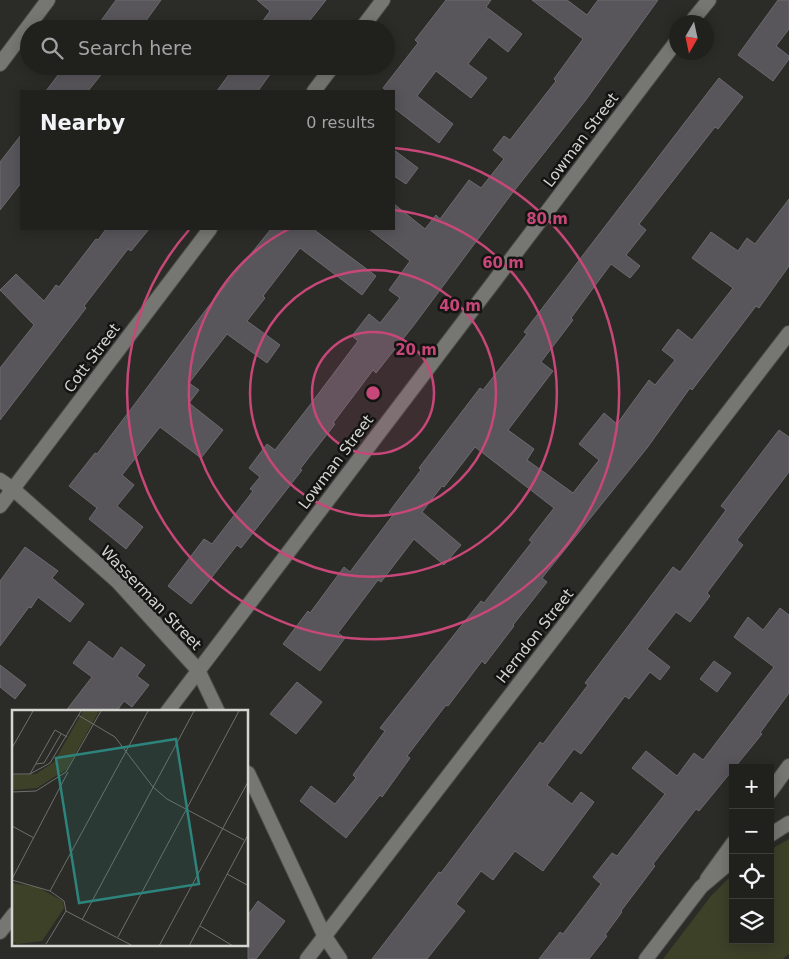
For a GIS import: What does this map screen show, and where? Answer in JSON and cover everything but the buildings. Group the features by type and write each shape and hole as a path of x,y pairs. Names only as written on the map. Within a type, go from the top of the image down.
{"street":[{"path":"33,20 48,0"},
{"path":"368,20 383,0"},
{"path":"697,15 709,0"},
{"path":"0,64 20,37"},
{"name":"Lowman Street","path":"168,710 669,51"},
{"path":"315,90 326,75"},
{"name":"Cott Street","path":"0,506 209,230"},
{"name":"Herndon Street","path":"307,959 789,333"},
{"name":"Wasserman Street","path":"0,480 13,489 118,582 198,670 217,710"},
{"path":"774,787 789,766"},
{"path":"249,775 324,935 340,959"},
{"path":"774,832 789,823"},
{"path":"646,959 729,849"},
{"path":"701,887 729,863"},
{"path":"0,932 12,917"}],"green space":[{"path":"789,839 789,954 783,959 663,959 711,896 729,878 729,944 774,944 774,848"}]}
